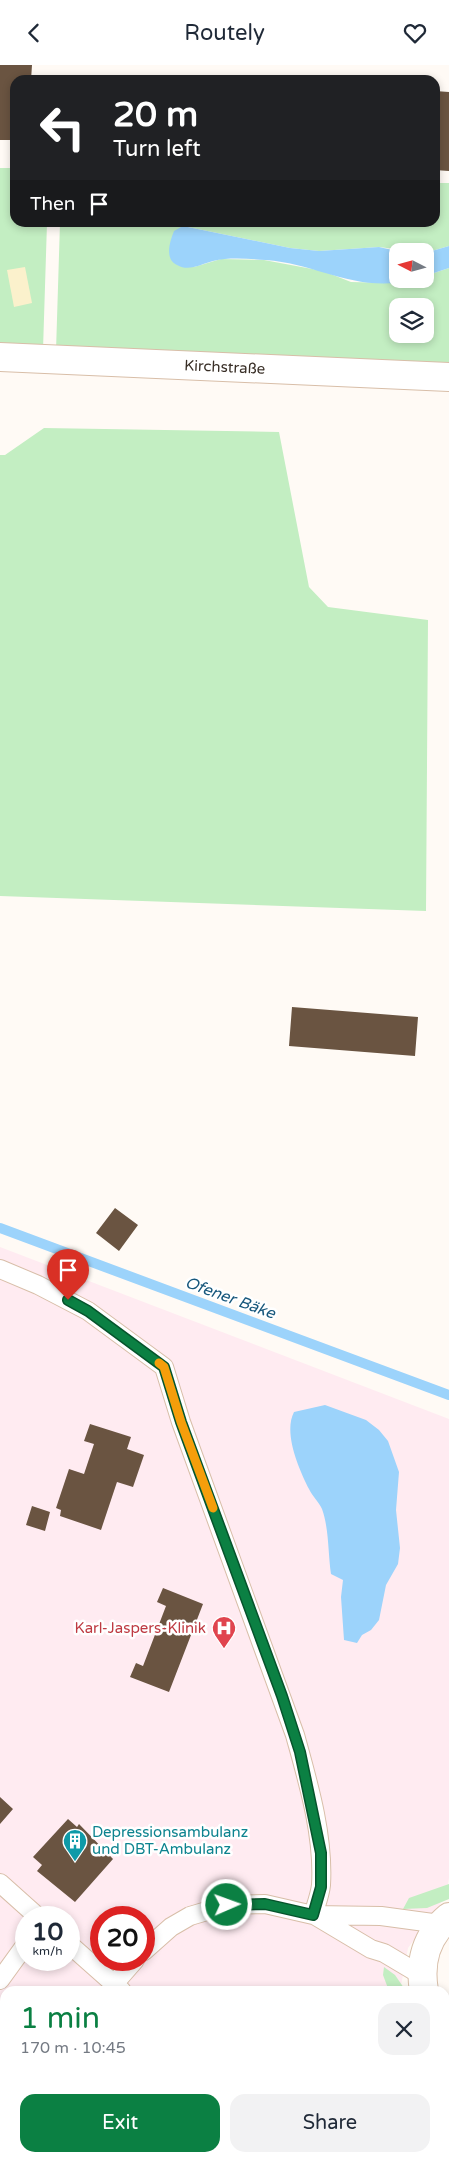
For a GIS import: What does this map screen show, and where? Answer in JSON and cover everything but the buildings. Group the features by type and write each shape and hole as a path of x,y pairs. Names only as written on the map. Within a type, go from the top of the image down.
{"street":[{"name":"Kirchstraße","path":"0,357 449,377"},
{"path":"423,1983 423,1957 429,1939 444,1921"}],"lane":[{"path":"0,1269 38,1285 88,1311 164,1367 181,1422 282,1696 300,1752 321,1853 321,1887 313,1915"},
{"path":"0,1883 26,1906"},
{"path":"155,1941 171,1927 190,1916 227,1905 265,1904 313,1915 381,1916 444,1921"},
{"path":"313,1915 371,1949 384,1953 423,1983"},
{"path":"80,1954 116,1986"},
{"path":"0,1980 15,1959"},
{"path":"119,1986 128,1971"}],"shaded area":[{"name":"Karl-Jaspers-Klinik","path":"0,1247 449,1419 449,1878 446,1896 408,1948 401,1986 0,1986"}],"green space":[{"path":"0,168 10,168 10,227 47,227 43,350 0,348"},
{"path":"440,183 449,183 449,246 434,250 434,243 389,243 389,248 379,247 319,251 290,248 188,227 440,227"},
{"path":"60,227 183,227 194,267 221,259 264,260 323,271 351,282 389,283 389,288 434,288 434,273 449,268 449,365 56,351"},
{"path":"44,428 279,432 309,587 328,607 428,620 426,911 0,896 0,455 5,455"},
{"path":"449,1884 449,1899 427,1908 403,1909 409,1898"},
{"path":"384,1967 395,1975 403,1986 387,1986 383,1975"}],"sand":[{"path":"25,267 32,303 14,307 7,270"}],"water":[{"path":"181,227 188,227 290,248 319,251 379,247 389,249 389,283 358,281 304,267 266,260 219,260 186,268 177,265 170,259 169,249 174,231"},
{"path":"449,246 449,268 434,273 434,250"},
{"path":"325,1405 366,1420 379,1430 388,1441 399,1472 396,1510 400,1548 398,1564 386,1585 379,1620 371,1630 362,1635 357,1643 344,1640 341,1597 343,1580 331,1574 324,1516 321,1506 310,1492 291,1440 290,1430 294,1412"}],"waterway":[{"name":"Ofener Bäke","path":"0,1228 449,1395"}],"slow traffic":[{"path":"159,1363 164,1367 181,1422 213,1508"}],"place":[{"name":"Karl-Jaspers-Klinik","path":"224,1649"},
{"name":"Depressionsambulanz und DBT-Ambulanz","path":"75,1862"}],"route":[{"path":"68,1300 107,1324 164,1367 181,1422 295,1735 304,1769 321,1853 321,1887 313,1915 265,1904 227,1905"}]}
